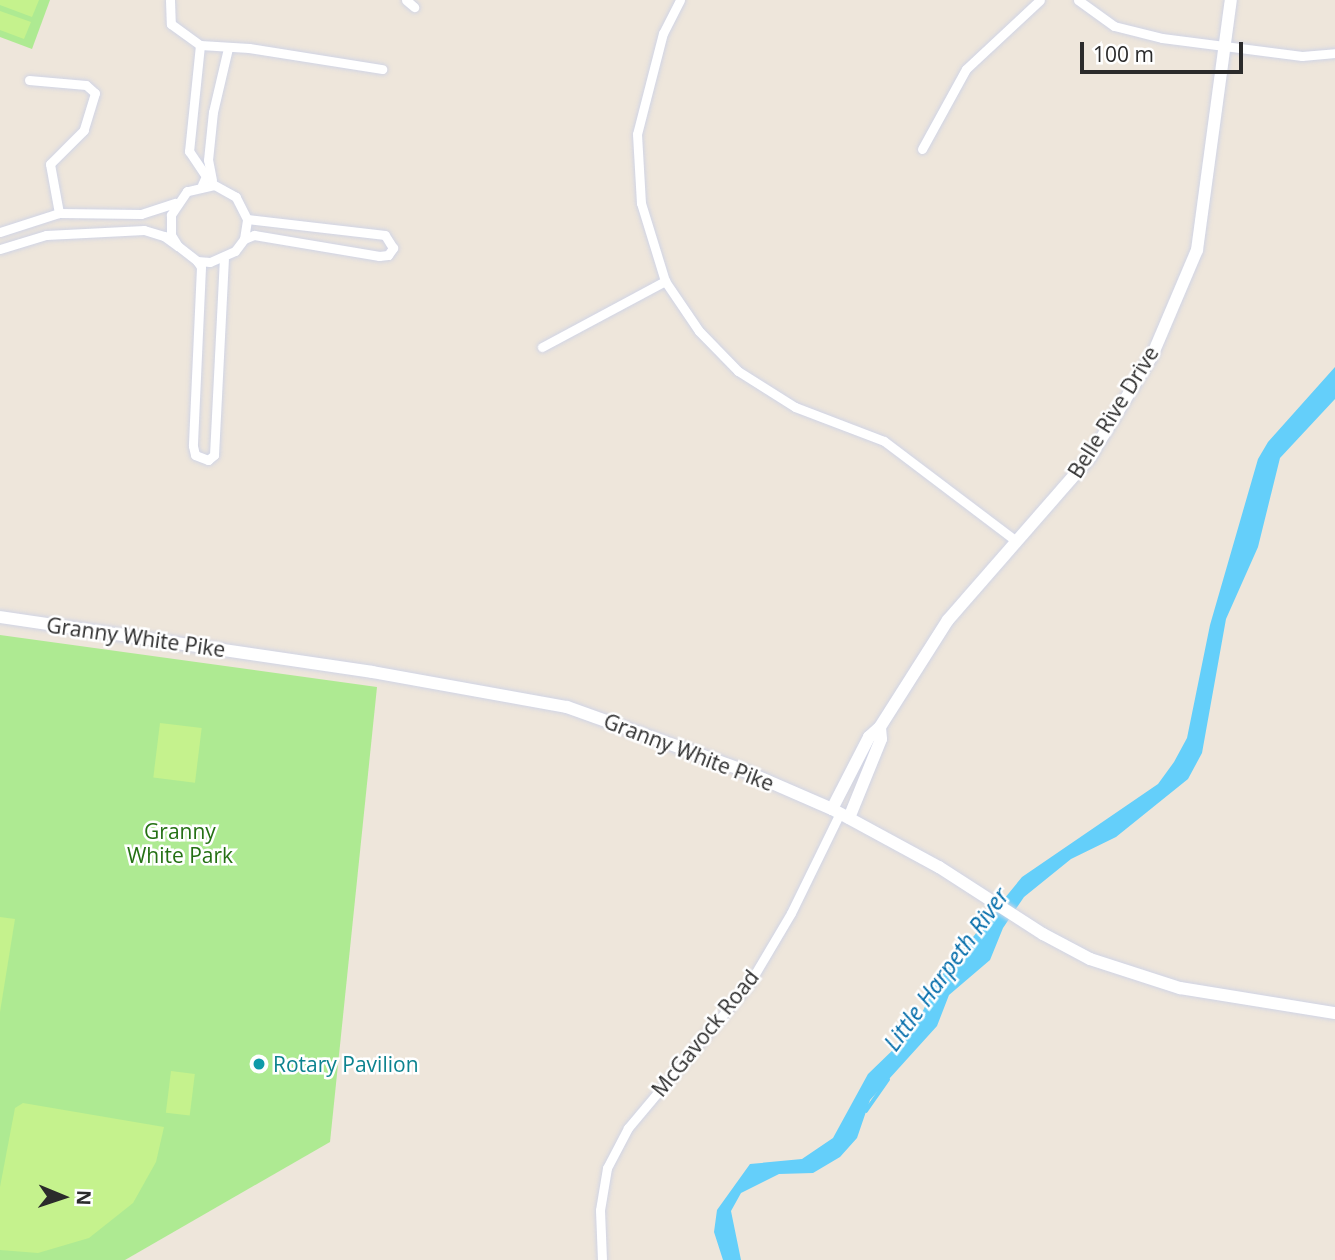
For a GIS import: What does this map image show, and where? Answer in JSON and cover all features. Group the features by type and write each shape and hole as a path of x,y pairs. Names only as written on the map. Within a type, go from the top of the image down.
{"main road":[{"name":"Belle Rive Drive","path":"840,813 869,737 880,727 948,620 1093,452 1152,356 1192,263 1231,0"},
{"name":"Granny White Pike","path":"3,616 372,672 567,707 740,769 840,813 988,898 1042,934 1090,958 1154,981 1221,997 1335,1013"},
{"name":"Belle Rive Drive","path":"840,813 881,739 880,727"}],"street":[{"path":"170,0 172,24 200,45 249,48 382,69"},
{"path":"406,0 414,7"},
{"path":"680,0 663,33 637,134 641,202 664,281 699,331 738,371 795,407 884,441 1016,541"},
{"path":"922,149 966,69 1040,0"},
{"path":"1078,0 1114,26 1162,38 1302,56 1335,53"},
{"path":"0,232 60,213 141,214 175,203 202,185 206,176 189,151 200,45"},
{"path":"214,185 208,160 213,112 228,48"},
{"path":"29,80 86,85 95,93 84,130 50,164 60,213"},
{"path":"202,185 214,185 236,197 247,219 244,239"},
{"path":"175,203 170,224 178,247"},
{"path":"197,261 225,258 244,239 254,235 379,256 388,255 393,248 385,235 247,219"},
{"path":"0,249 46,236 121,229 164,236 197,261 201,267 193,446 195,455 208,460 214,455 225,258"},
{"path":"542,346 664,281"},
{"name":"McGavock Road","path":"602,1260 600,1210 607,1168 628,1128 749,984 791,913 840,813"}],"green space":[{"path":"0,0 50,0 32,49 0,37"},
{"path":"0,0 39,0 32,17 0,5"},
{"path":"0,11 31,22 24,39 0,30"},
{"name":"Granny White Park","path":"0,635 377,687 330,1142 125,1260 0,1260"},
{"path":"160,723 202,728 195,783 153,778"},
{"path":"0,917 15,919 0,1012"},
{"path":"171,1071 195,1074 190,1116 166,1113"},
{"path":"23,1103 164,1127 156,1162 133,1203 89,1238 38,1253 0,1250 0,1187 15,1108"}],"water":[{"path":"1335,367 1335,399 1280,458 1258,547 1226,619 1202,753 1188,779 1116,837 1071,859 1024,897 1003,928 990,960 949,995 937,1026 870,1100 857,1138 840,1157 813,1173 779,1174 741,1193 731,1211 741,1260 723,1260 714,1232 717,1210 750,1164 802,1159 833,1138 868,1074 898,1045 920,1017 937,981 1022,877 1158,784 1174,762 1187,738 1210,625 1258,459 1268,442"}],"waterway":[{"name":"Little Harpeth River","path":"866,1111 888,1080"}],"place":[{"name":"Rotary Pavilion","path":"259,1064"}]}
